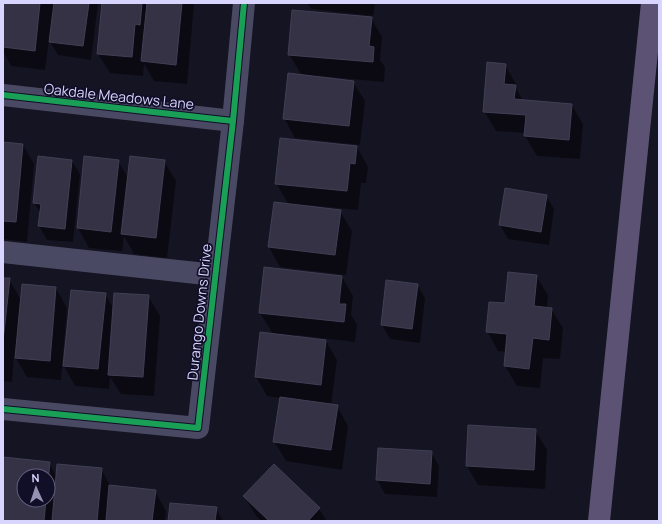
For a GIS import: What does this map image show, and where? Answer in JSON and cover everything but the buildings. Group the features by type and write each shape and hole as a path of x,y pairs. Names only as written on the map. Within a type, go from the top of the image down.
{"main road":[{"path":"599,521 654,35 652,3"}],"street":[{"name":"Durango Downs Drive","path":"3,409 198,428 244,3"},
{"name":"Oakdale Meadows Lane","path":"3,95 232,121"},
{"path":"3,252 215,275"}],"cycle path":[{"path":"3,409 198,428 233,121 244,3"},
{"path":"3,95 233,121"}]}
